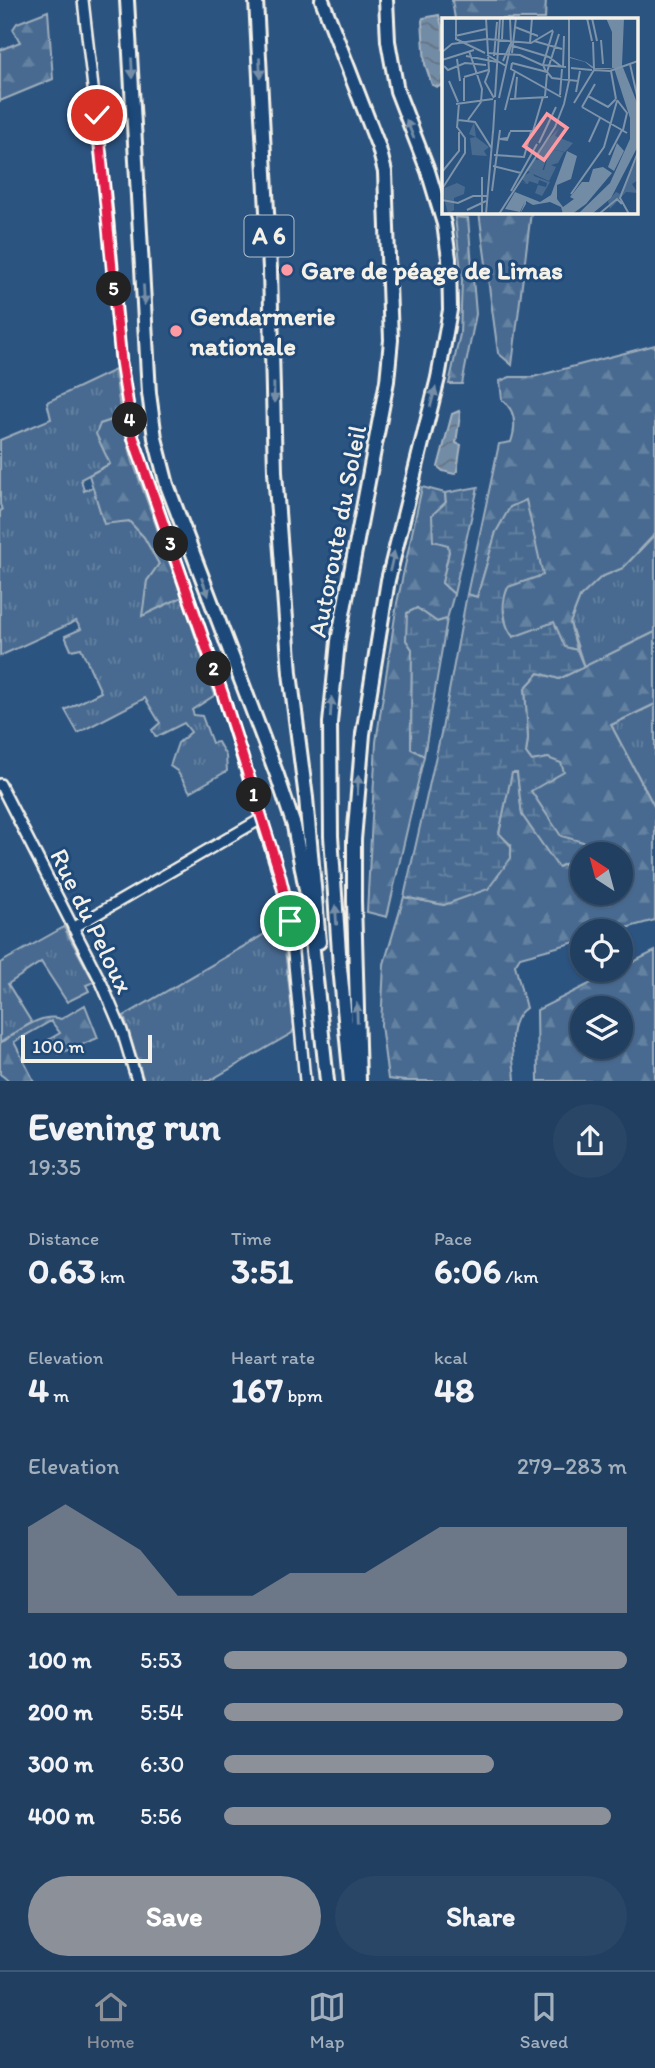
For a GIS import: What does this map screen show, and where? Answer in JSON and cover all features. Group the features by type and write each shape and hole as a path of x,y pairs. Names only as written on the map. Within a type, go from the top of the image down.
{"highway":[{"path":"127,0 148,367 155,438 175,509 278,775 294,826 307,895 329,1081"},
{"name":"Autoroute du Soleil","path":"256,0 270,256 275,472 288,648 306,798 329,1081"},
{"name":"Autoroute du Soleil","path":"322,0 379,148 385,172 391,340 383,410 338,641 330,723 331,836 351,1081"},
{"path":"359,1081 354,840 363,734 388,580 438,378 450,310 451,276 446,232 428,171 397,91 388,41 386,0"}],"street":[{"path":"83,0 107,205 121,361 133,437 223,695 280,875 290,921 305,1081"},
{"name":"Rue du Peloux","path":"0,784 102,984 122,1031 137,1081"},
{"path":"73,928 261,819"}],"green space":[{"path":"452,0 546,0 545,18 455,18"},
{"path":"48,11 53,79 0,101 0,50 20,42 13,29 17,23"},
{"path":"479,214 531,214 512,365 498,353"},
{"path":"455,217 468,218 476,314 462,384 449,384 460,334 462,280"},
{"path":"655,345 655,534 623,568 601,577 580,597 570,623 577,650 513,637 507,628 502,601 508,587 496,532 477,597 467,594 499,444 511,442 514,431 513,414 502,400 500,381 510,377 533,377"},
{"path":"115,370 121,417 100,424 110,464 81,479 84,491 93,487 104,523 129,521 144,537 159,564 147,581 143,615 182,597 215,695 192,710 194,715 202,716 212,743 218,742 226,756 227,771 190,792 177,771 170,766 178,743 191,732 184,723 156,737 152,730 160,723 145,698 78,733 65,710 101,692 81,648 71,650 65,636 81,629 76,621 0,656 0,440 51,419 47,402"},
{"path":"121,417 133,462 182,597 142,616 147,581 159,564 144,537 129,521 104,524 89,475 110,464 96,434 100,424"},
{"path":"422,487 445,493 449,552 442,583 454,594 447,619 437,622 417,608 406,640 412,649 411,748 424,756 387,917 367,912 376,742 397,603"},
{"path":"478,487 454,594 442,583 448,545 433,541 432,515 446,502 445,493"},
{"path":"526,500 543,575 508,587 504,600 507,625 513,637 554,622 565,647 577,650 584,667 559,679 539,673 525,688 528,739 526,753 532,761 548,758 561,763 564,772 531,791 561,836 583,842 570,842 570,862 558,867 522,815 517,773 512,773 499,833 511,846 511,858 488,889 444,905 404,897 442,729 467,594 477,597 496,532 510,507"},
{"path":"655,534 655,632 584,667 570,623 580,597 601,577 623,568"},
{"path":"417,608 437,622 447,619 424,756 411,749 412,649 406,640 407,613"},
{"path":"655,632 655,704 611,725 655,808 655,920 633,926 633,919 570,919 570,944 520,957 515,965 526,1008 519,1014 513,1031 515,1081 388,1079 381,1025 384,964 404,897 444,905 511,845 499,834 511,773 517,772 522,815 559,867 570,862 570,905 634,905 634,842 583,842 561,837 531,791 548,758 532,761 526,753 528,739 525,688 539,673 559,679"},
{"path":"655,704 655,808 611,725"},
{"path":"282,924 294,1028 292,1033 209,1081 144,1081 124,1016"},
{"path":"64,927 94,982 86,985 89,991 67,1002 41,962 8,984 32,1023 0,1043 0,963"},
{"path":"655,951 655,1081 538,1081 537,1010 593,982 633,982 633,962"},
{"path":"85,1005 98,1038 58,1054 48,1040 60,1033 51,1021 14,1042 34,1081 9,1081 0,1074 0,1043 37,1021 45,1018 61,1019"}],"water":[{"path":"439,15 442,26 442,85 438,87 432,85 425,64 423,18"},
{"path":"459,411 456,443 461,445 457,471 454,474 438,467 452,414"}],"place":[{"name":"Gare de péage de Limas","path":"287,270"},
{"name":"Gendarmerie nationale","path":"176,331"}],"route":[{"path":"97,115 121,361 133,437 223,695 280,875 290,921"}]}
